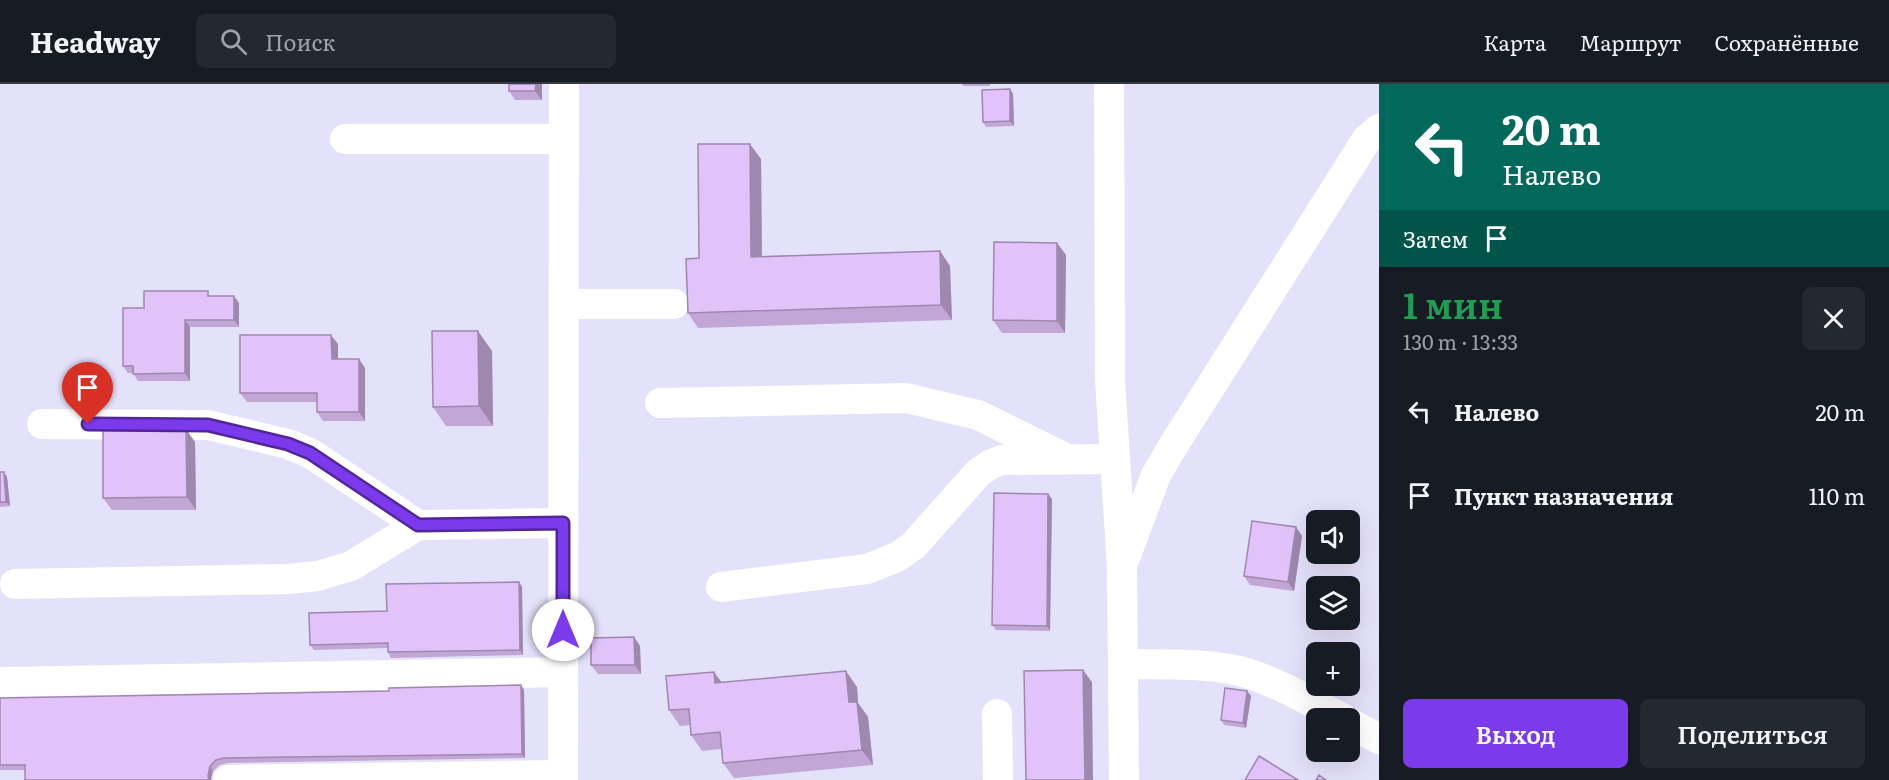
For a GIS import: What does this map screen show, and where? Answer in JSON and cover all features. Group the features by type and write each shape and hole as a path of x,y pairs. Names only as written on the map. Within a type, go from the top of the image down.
{"street":[{"path":"228,780 563,777 564,84"},
{"path":"1109,84 1110,380 1122,567 1124,780"},
{"path":"1122,567 1156,475 1367,139 1379,129"},
{"path":"345,140 564,139"},
{"path":"565,304 674,304"},
{"path":"660,403 906,398 993,420 1067,459"},
{"path":"42,424 208,425 288,444 310,453 418,525"},
{"path":"721,587 867,569 897,557 913,546 978,473 1002,460 1114,459"},
{"path":"15,584 288,579 318,576 351,566 418,525 563,523"},
{"path":"1124,664 1218,668 1246,673 1287,688 1324,708"},
{"path":"0,682 563,672"},
{"path":"997,714 998,780"},
{"path":"1360,729 1379,739"}],"building":[{"path":"509,84 536,84 535,91 509,91"},
{"path":"1010,89 1010,121 983,122 982,90"},
{"path":"698,144 750,144 751,257 940,251 941,305 688,313 686,259 699,258"},
{"path":"994,242 1057,243 1057,321 993,320"},
{"path":"144,291 208,291 208,296 234,296 234,320 185,320 185,373 133,374 133,366 123,366 123,308 144,308"},
{"path":"432,331 478,331 479,406 433,407"},
{"path":"240,335 331,335 332,359 359,359 359,412 317,412 317,393 240,393"},
{"path":"103,429 186,429 187,497 103,498"},
{"path":"0,472 4,472 6,502 0,502"},
{"path":"994,493 1048,494 1047,626 992,625"},
{"path":"1252,521 1296,527 1288,582 1244,576"},
{"path":"519,582 520,650 388,652 388,643 310,645 309,613 387,611 386,584"},
{"path":"634,637 635,665 591,665 591,638"},
{"path":"1083,670 1085,780 1026,780 1024,671"},
{"path":"846,671 849,702 857,702 862,750 723,763 720,732 691,735 689,709 669,710 666,676 714,672 715,683"},
{"path":"521,685 522,754 224,758 216,760 210,766 209,780 25,780 25,765 0,765 0,698 389,691 389,688"},
{"path":"1225,688 1247,691 1243,723 1221,720"},
{"path":"1259,756 1298,780 1245,780"},
{"path":"1319,775 1326,780 1316,780"}],"route":[{"path":"88,424 208,425 288,444 310,453 418,525 563,523 563,630"}]}
